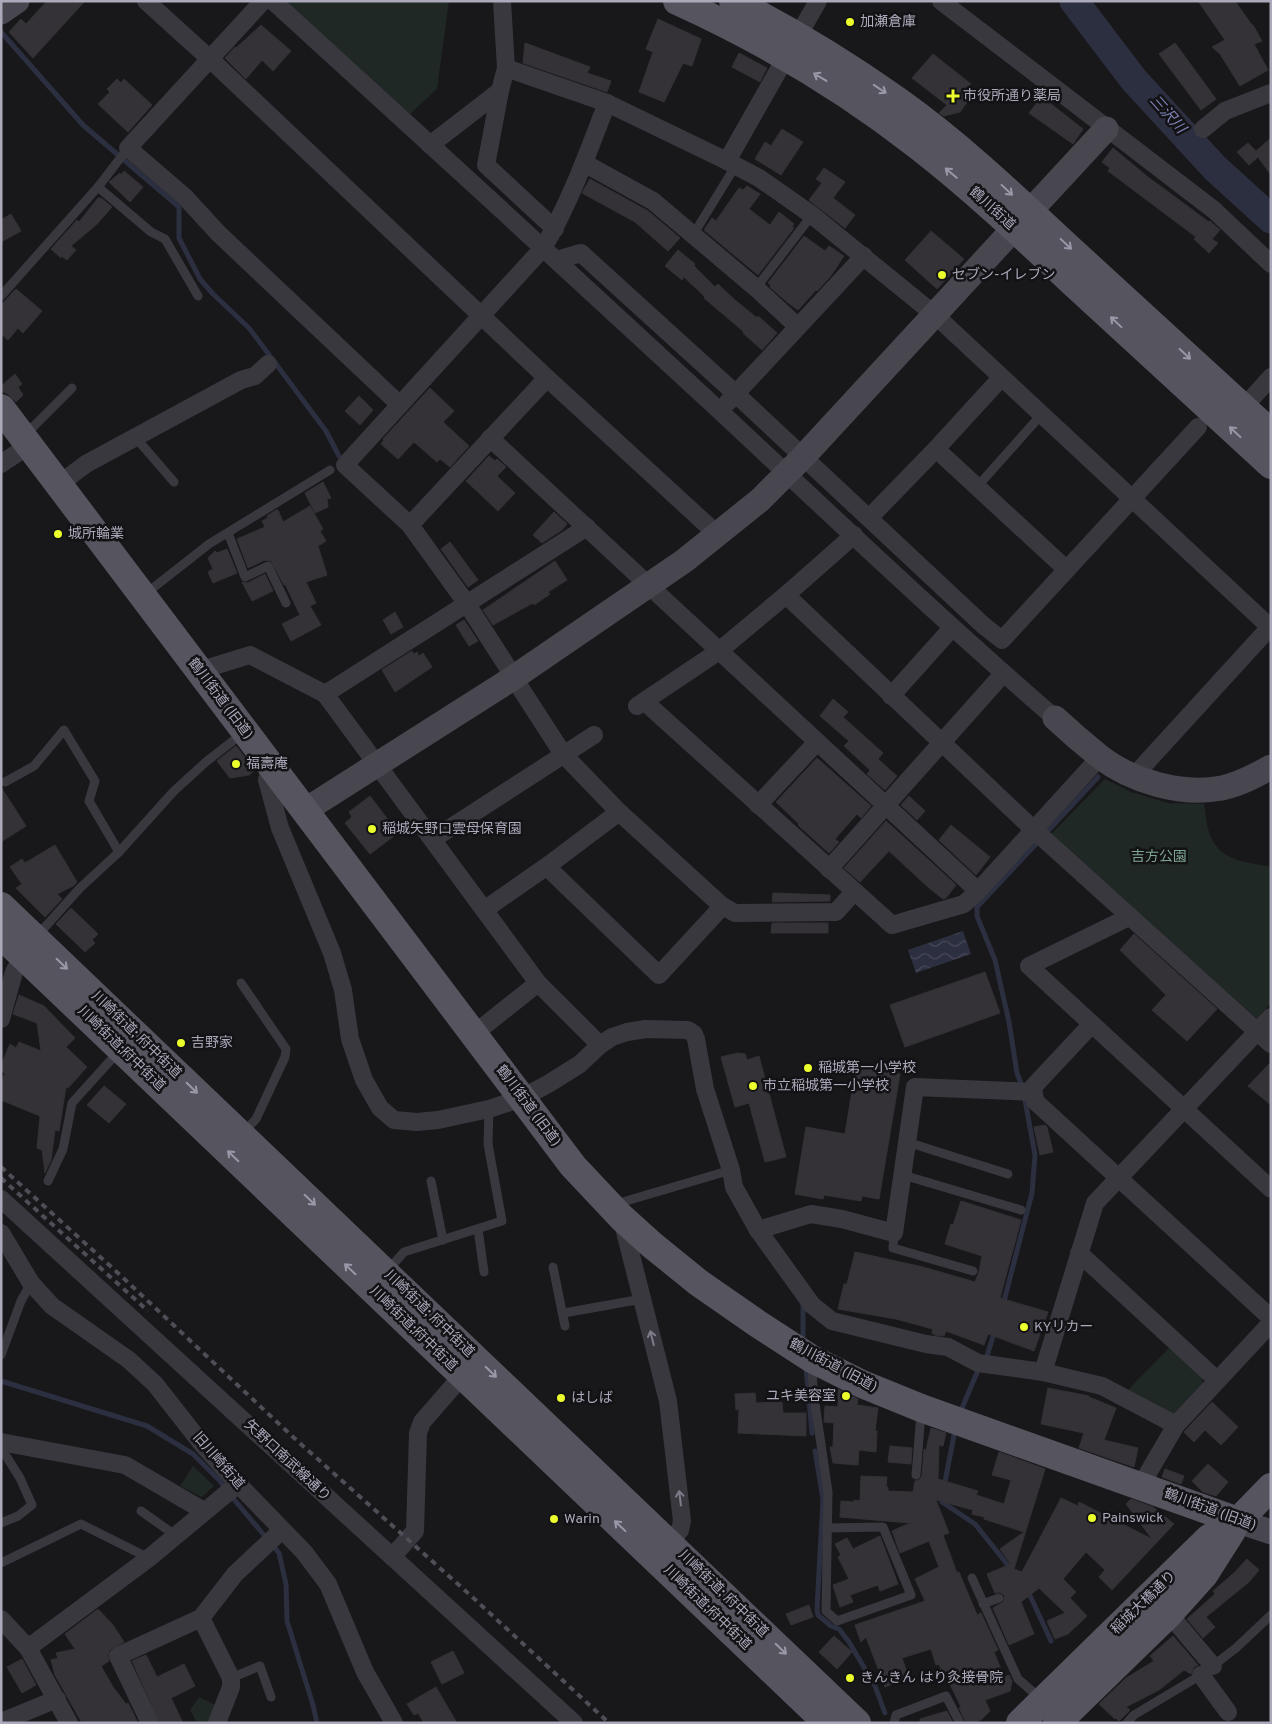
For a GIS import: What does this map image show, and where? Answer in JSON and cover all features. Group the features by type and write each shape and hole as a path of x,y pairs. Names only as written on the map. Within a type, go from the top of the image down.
{"main road":[{"name":"鶴川街道","path":"677,1 736,29 792,46"},
{"name":"鶴川街道","path":"733,1 792,46 899,102 954,145 1022,220 1271,465"},
{"name":"鶴川街道","path":"1022,220 1271,433"},
{"name":"鶴川街道 (旧道)","path":"1,408 573,1166 618,1214 652,1245 699,1283 758,1324 812,1359 862,1384 921,1408 1238,1521"},
{"name":"川崎街道; 府中街道","path":"1,906 28,946 241,1134 385,1272 663,1551 858,1723"},
{"name":"川崎街道;府中街道","path":"1,935 28,946 121,1049 462,1376 663,1551 827,1723"},
{"name":"稲城大橋通り","path":"1020,1723 1209,1538 1238,1521 1271,1487"},
{"path":"1057,1723 1170,1602 1238,1521"},
{"path":"1002,1723 1154,1574 1199,1548"},
{"name":"稲城大橋通り","path":"1036,1723 1170,1602"}],"street":[{"path":"1,12 17,1"},
{"path":"146,1 718,535"},
{"path":"263,1 128,148 185,197 218,233 400,404"},
{"path":"273,1 720,411 794,465 849,500 983,625 1002,640 1198,426"},
{"path":"490,1 495,20 503,38 506,51 506,68 486,165 555,229"},
{"path":"502,1 503,38"},
{"path":"732,163 792,46 818,1"},
{"path":"941,1 1214,210 1271,264"},
{"path":"506,68 608,104 732,163 759,178 812,215 935,315 1270,628 1134,776"},
{"path":"430,144 500,91"},
{"path":"1203,130 1225,112 1271,93"},
{"path":"508,668 467,604 410,525 344,466 543,248 555,229 608,104"},
{"path":"304,811 513,678 650,586 718,535 760,500 935,315 1106,129"},
{"path":"584,162 653,201 756,288 797,326"},
{"path":"557,260 581,253 736,394 833,516 952,628 1100,757 1134,776 1161,785 1192,789 1221,788 1248,780 1271,767"},
{"path":"720,411 864,256"},
{"path":"58,484 86,464 241,380 255,376 268,364"},
{"path":"1243,408 1271,377"},
{"path":"410,525 548,378"},
{"path":"869,518 1001,378"},
{"path":"490,438 978,891"},
{"path":"1,464 26,441"},
{"path":"936,449 1066,569"},
{"path":"833,516 849,500"},
{"path":"326,694 586,528"},
{"path":"854,535 719,651 641,704 758,805 892,925 964,904 1100,757"},
{"path":"786,595 1033,829 1271,1044"},
{"path":"969,642 983,625"},
{"path":"891,696 952,628"},
{"path":"198,671 250,655 326,694 538,983 600,1045"},
{"path":"829,869 1004,674"},
{"path":"519,686 563,754 619,812 721,905 735,913 836,912 854,892"},
{"path":"433,839 594,735"},
{"path":"758,805 817,742"},
{"path":"271,767 267,780 280,828 332,953 343,990 350,1039 364,1080 380,1108 394,1120 417,1122 438,1120 488,1109 522,1098 580,1064 612,1036 646,1029 688,1030 694,1034 696,1040 705,1089 734,1187 758,1230 812,1305 832,1321 926,1344 948,1347 978,1363 1042,1372 1102,1386 1176,1425"},
{"path":"484,910 547,867 619,812"},
{"path":"547,867 659,975 719,910 721,905"},
{"path":"1129,917 1029,966 1271,1189"},
{"path":"1,1020 14,972 28,946"},
{"path":"474,1034 538,983"},
{"path":"1042,1372 1095,1203 1271,1017"},
{"path":"758,1230 811,1214 842,1219 894,1233 915,1088 1026,1091 1033,1087 1092,1024"},
{"path":"1026,1091 1034,1101 1271,1318"},
{"name":"矢野口南武線通り","path":"1,1198 574,1723"},
{"path":"618,1214 668,1401 682,1520 680,1530 663,1551"},
{"name":"旧川崎街道","path":"1,1233 31,1283 52,1306 129,1360 155,1384 202,1444 304,1552 328,1584 365,1672 394,1723"},
{"path":"1079,1253 1217,1380"},
{"path":"1141,1485 1176,1425 1271,1323"},
{"path":"392,1557 415,1531 418,1433 422,1422 462,1376"},
{"path":"1,1442 124,1464 204,1511"},
{"path":"28,1648 149,1558 238,1484"},
{"name":"鶴川街道 (旧道)","path":"1238,1521 1271,1532"},
{"path":"150,1723 118,1656 201,1618 235,1574 282,1530"},
{"path":"1170,1602 1228,1712"},
{"path":"201,1618 231,1678 231,1687 217,1723"},
{"path":"1,1619 28,1648 69,1723"},
{"path":"1,1722 57,1699"}],"lane":[{"path":"1,296 98,186 128,148"},
{"path":"693,235 732,163"},
{"path":"98,186 151,232 165,238 198,296"},
{"path":"756,288 812,215"},
{"path":"26,441 72,388"},
{"path":"977,487 1041,415"},
{"path":"136,438 174,482"},
{"path":"142,596 209,544 278,500 330,470"},
{"path":"228,533 245,577 268,566 286,603"},
{"path":"5,782 34,766 64,730 95,781 89,801 119,852"},
{"path":"28,946 80,888 119,852 174,791 207,761 245,731"},
{"path":"241,983 286,1050 285,1057 256,1119 241,1134"},
{"path":"48,1181 63,1150 72,1103 121,1049"},
{"path":"385,1272 404,1252 502,1220 488,1144 488,1109"},
{"path":"907,1142 1008,1174"},
{"path":"618,1214 626,1201 730,1170"},
{"path":"903,1175 1021,1210"},
{"path":"431,1181 443,1240"},
{"path":"478,1229 484,1272"},
{"path":"894,1233 893,1248 974,1270"},
{"path":"553,1267 566,1326"},
{"path":"1,1355 21,1301 31,1283"},
{"path":"564,1313 642,1299"},
{"path":"812,1359 813,1390 828,1492 827,1528 826,1610 838,1621 911,1595 883,1527 827,1528"},
{"path":"916,1474 921,1408"},
{"path":"1,1448 20,1478 32,1506 18,1516 1,1523"},
{"path":"141,1511 175,1535"},
{"path":"1,1563 81,1524 149,1558"},
{"path":"972,1578 1018,1679 1033,1692"},
{"path":"984,1604 999,1598"},
{"path":"1127,1723 1134,1715 1207,1670 1236,1648 1271,1615"},
{"path":"231,1678 260,1666 271,1697"},
{"path":"894,1723 896,1715 946,1696 960,1723"}],"green space":[{"path":"288,1 449,1 437,89 410,114 287,3"},
{"name":"吉方公園","path":"1105,779 1131,792 1169,803 1204,804 1209,832 1213,842 1219,849 1226,855 1242,861 1271,867 1271,1003 1257,1019 1051,834"},
{"path":"1169,1348 1202,1377 1203,1385 1173,1416 1126,1392"},
{"path":"193,1466 214,1486 202,1497 180,1486"},
{"path":"199,1697 215,1705 208,1723 197,1723 190,1710"}],"water":[{"path":"963,931 971,954 916,973 908,950"}],"building":[{"path":"47,1 85,1 33,58 9,32 21,19 26,24"},
{"path":"1198,1 1235,1 1262,41 1254,44 1268,70 1240,86 1220,54 1212,47 1225,40"},
{"path":"658,19 701,39 692,66 683,63 664,102 639,92 653,52 646,49"},
{"path":"261,25 291,51 273,71 262,60 246,79 225,58"},
{"path":"525,43 590,67 587,73 611,81 607,92 523,63"},
{"path":"1175,43 1216,99 1201,110 1159,54"},
{"path":"739,53 767,68 760,82 732,67"},
{"path":"933,54 971,84 962,95 968,101 960,112 944,116 939,113 947,105 912,78"},
{"path":"117,79 121,83 124,79 152,105 128,132 98,104 110,92 107,89"},
{"path":"1039,100 1046,100 1083,129 1073,144 1029,113"},
{"path":"782,129 803,142 781,175 755,159 765,142 771,146"},
{"path":"1271,138 1271,175 1258,157 1249,165 1237,152 1248,143 1256,151"},
{"path":"1113,148 1148,177 1220,230 1212,239 1218,243 1209,253 1194,239 1196,237 1108,171 1110,168 1102,162"},
{"path":"824,168 845,182 833,198 855,215 845,228 809,200 822,183 816,179"},
{"path":"124,171 143,187 130,202 109,182"},
{"path":"590,179 648,211 680,238 668,251 635,222 582,193"},
{"path":"747,186 760,194 749,209 770,225 779,212 794,224 792,227 794,228 758,275 704,230 712,218 716,221 739,188 743,190"},
{"path":"98,198 101,198 112,207 97,224 71,246 76,250 67,260 62,256 61,258 51,249 77,220 79,222"},
{"path":"11,214 21,231 1,242 1,220"},
{"path":"931,231 964,259 937,289 905,260"},
{"path":"804,236 825,251 829,246 844,256 830,277 798,310 770,287 771,285 768,283"},
{"path":"678,250 695,264 694,266 715,287 718,284 777,333 762,350 704,298 684,277 682,280 665,266"},
{"path":"16,289 42,311 23,333 18,328 8,340 1,334 1,305"},
{"path":"15,374 22,384 18,387 23,395 16,402 8,394 1,391 1,386"},
{"path":"430,388 454,411 443,422 469,446 450,467 440,459 437,462 414,442 398,459 381,444 383,439"},
{"path":"359,396 373,410 360,425 345,411"},
{"path":"489,456 495,461 497,459 506,467 497,476 515,493 498,511 466,481"},
{"path":"323,482 331,498 327,499 328,507 315,513 305,493"},
{"path":"310,506 323,529 320,531 326,541 318,546 327,575 306,582 316,603 310,606 321,625 291,641 282,624 300,615 285,584 271,561 265,560 248,568 237,539 265,527 262,521 276,510 278,510 283,522"},
{"path":"554,512 567,524 562,530 542,543 533,535"},
{"path":"450,542 478,580 468,587 441,549"},
{"path":"227,549 237,573 213,583 208,572 213,569 208,558 215,551 217,553"},
{"path":"555,561 567,580 548,592 550,594 534,605 533,603 493,625 483,610"},
{"path":"265,574 273,591 252,601 242,582 248,583"},
{"path":"395,612 403,627 391,634 383,620"},
{"path":"464,620 478,641 469,646 456,625"},
{"path":"412,651 414,654 417,652 419,656 423,653 432,667 395,692 382,670"},
{"path":"833,699 848,712 843,717 883,753 878,759 897,776 885,790 867,774 870,770 844,746 849,741 820,716"},
{"path":"236,746 255,770 249,775 230,778 217,761"},
{"path":"817,758 871,806 861,818 857,814 835,839 839,842 829,853 776,802"},
{"path":"1,787 26,826 1,842"},
{"path":"370,796 398,833 370,854 345,823 352,817 349,812"},
{"path":"909,796 925,811 917,820 901,805"},
{"path":"886,821 956,885 946,898 943,899 929,888 889,851 860,882 844,868"},
{"path":"951,825 990,857 976,875 939,840"},
{"path":"55,845 77,882 57,894 62,899 45,917 16,888 22,884 10,867 22,859 25,863"},
{"path":"773,893 830,895 830,901 772,902"},
{"path":"71,908 98,934 92,940 95,943 85,952 56,924"},
{"path":"772,923 828,923 828,933 771,933"},
{"path":"1134,934 1217,1009 1187,1041 1152,1010 1166,995 1120,950"},
{"path":"985,972 1000,1013 905,1047 890,1005"},
{"path":"19,995 44,1006 75,1038 66,1047 87,1067 68,1088 66,1087 59,1131 55,1130 51,1160 45,1173 42,1150 37,1148 40,1116 1,1100 1,1083 5,1073 1,1071 1,1065 10,1044 16,1048 19,1042 41,1051 37,1023 13,1014"},
{"path":"738,1053 745,1054 747,1060 759,1056 786,1157 765,1162 749,1103 735,1107 721,1057"},
{"path":"1271,1062 1271,1105 1248,1086"},
{"path":"856,1066 900,1074 879,1199 862,1196 861,1201 824,1195 823,1199 795,1194 806,1127 845,1134"},
{"path":"104,1086 126,1104 109,1123 87,1105"},
{"path":"1045,1125 1053,1152 1040,1155 1034,1127"},
{"path":"961,1201 1021,1220 1000,1298 1048,1312 1034,1351 988,1334 984,1345 946,1331 944,1336 935,1335 932,1333 933,1329 896,1319 838,1309 855,1252 923,1267 975,1282 982,1256 945,1244"},
{"path":"1048,1388 1089,1396 1116,1408 1104,1440 1138,1448 1134,1467 1079,1448 1084,1433 1041,1424"},
{"path":"838,1389 858,1399 857,1405 878,1408 875,1431 877,1431 876,1452 859,1450 858,1465 833,1463 830,1447 833,1447 834,1423 824,1422 825,1406 838,1407"},
{"path":"755,1393 756,1403 782,1402 783,1413 806,1413 806,1436 738,1433 739,1409 736,1410 735,1394"},
{"path":"1212,1402 1238,1427 1221,1445 1205,1430 1194,1442 1184,1432"},
{"path":"931,1428 946,1433 943,1446 939,1445 938,1479 978,1491 976,1495 1004,1504 1011,1480 992,1475 999,1452 1045,1469 1014,1569 1022,1572 1061,1498 1078,1506 1079,1502 1152,1539 1126,1504 1131,1499 1153,1507 1174,1524 1112,1590 1099,1577 1105,1570 1086,1552 1063,1579 1076,1592 1070,1598 1087,1616 1068,1634 1055,1639 1047,1621 1065,1613 1039,1588 1021,1602 1034,1634 1009,1645 993,1608 1003,1602 1005,1596 1000,1592 995,1593 987,1574 1011,1564 1000,1549 1024,1532 972,1514 973,1510 936,1500 949,1533 943,1535 957,1573 959,1572 977,1615 981,1613 998,1650 994,1652 1004,1677 1009,1675 1012,1681 1010,1691 985,1700 990,1711 975,1723 966,1723 959,1708 961,1707 945,1674 943,1675 939,1664 936,1665 931,1649 902,1658 909,1678 885,1687 866,1637 861,1642 855,1625 925,1601 915,1579 939,1567 929,1541 900,1553 892,1531 910,1523 840,1517 841,1501 860,1501 861,1476 887,1477 886,1487 888,1487 888,1491 913,1492 915,1481 919,1480 922,1476 924,1449 926,1450"},
{"path":"890,1446 912,1448 911,1464 888,1462"},
{"path":"1208,1464 1228,1482 1216,1496 1203,1492 1192,1481"},
{"path":"1165,1469 1184,1476 1181,1484 1162,1477"},
{"path":"880,1536 898,1584 880,1591 878,1585 850,1595 853,1602 840,1607 833,1585 849,1579 838,1557 841,1555 835,1544 847,1538 853,1549"},
{"path":"1247,1559 1259,1570 1249,1582 1206,1617 1215,1627 1203,1638 1187,1619 1215,1594 1213,1591"},
{"path":"809,1605 813,1617 791,1625 786,1614"},
{"path":"98,1609 113,1625 124,1642 110,1650 108,1655 109,1661 101,1666 113,1687 126,1704 128,1703 138,1723 82,1723 55,1675 51,1660 58,1658 56,1653 75,1649 65,1634"},
{"path":"834,1636 852,1652 837,1669 819,1652"},
{"path":"1173,1636 1198,1665 1194,1667 1191,1674 1184,1670 1159,1690 1126,1707 1130,1710 1119,1721 1115,1719 1099,1704 1126,1678 1154,1661 1150,1656"},
{"path":"453,1651 464,1673 442,1684 431,1662"},
{"path":"146,1655 157,1677 184,1664 195,1686 171,1698 183,1723 160,1723 132,1661"},
{"path":"22,1659 36,1685 22,1693 7,1667"},
{"path":"436,1687 457,1723 424,1723 418,1713 414,1715 407,1704"},
{"path":"947,1711 953,1723 920,1723 920,1719"}],"waterway":[{"name":"三沢川","path":"1074,1 1134,80 1215,168 1271,219"},
{"path":"1,32 83,125 179,207 179,238 200,279 249,328 326,431 339,456"},
{"path":"1046,833 1098,777"},
{"path":"1003,1305 1032,1193 1035,1155 1023,1089 1017,1073 1009,1022 995,960 977,916 977,907 1036,844"},
{"path":"803,1301 803,1341"},
{"path":"987,1356 995,1330"},
{"path":"806,1367 812,1433"},
{"path":"960,1413 978,1370"},
{"path":"1,1381 147,1426 193,1454 220,1481 279,1553 286,1584 287,1621 317,1723"},
{"path":"944,1487 955,1430"},
{"path":"815,1451 823,1499 818,1615 831,1626 839,1629 849,1642 875,1686 885,1713"},
{"path":"943,1496 942,1502 975,1524 1011,1569"},
{"path":"1027,1589 1051,1641"}],"railway":[{"path":"1,1167 119,1274 293,1437 469,1594 609,1723"},
{"path":"1,1178 148,1311"}],"place":[{"name":"加瀬倉庫","path":"850,22"},
{"name":"市役所通り薬局","path":"953,96"},
{"name":"セブン-イレブン","path":"942,275"},
{"name":"城所輪業","path":"58,534"},
{"name":"福壽庵","path":"236,764"},
{"name":"稲城矢野口雲母保育園","path":"372,829"},
{"name":"吉野家","path":"181,1043"},
{"name":"稲城第一小学校","path":"808,1068"},
{"name":"市立稲城第一小学校","path":"753,1086"},
{"name":"KYリカー","path":"1024,1327"},
{"name":"ユキ美容室","path":"846,1396"},
{"name":"はしば","path":"561,1398"},
{"name":"Painswick","path":"1092,1518"},
{"name":"Warin","path":"554,1519"},
{"name":"きんきん はり灸接骨院","path":"850,1678"}]}
